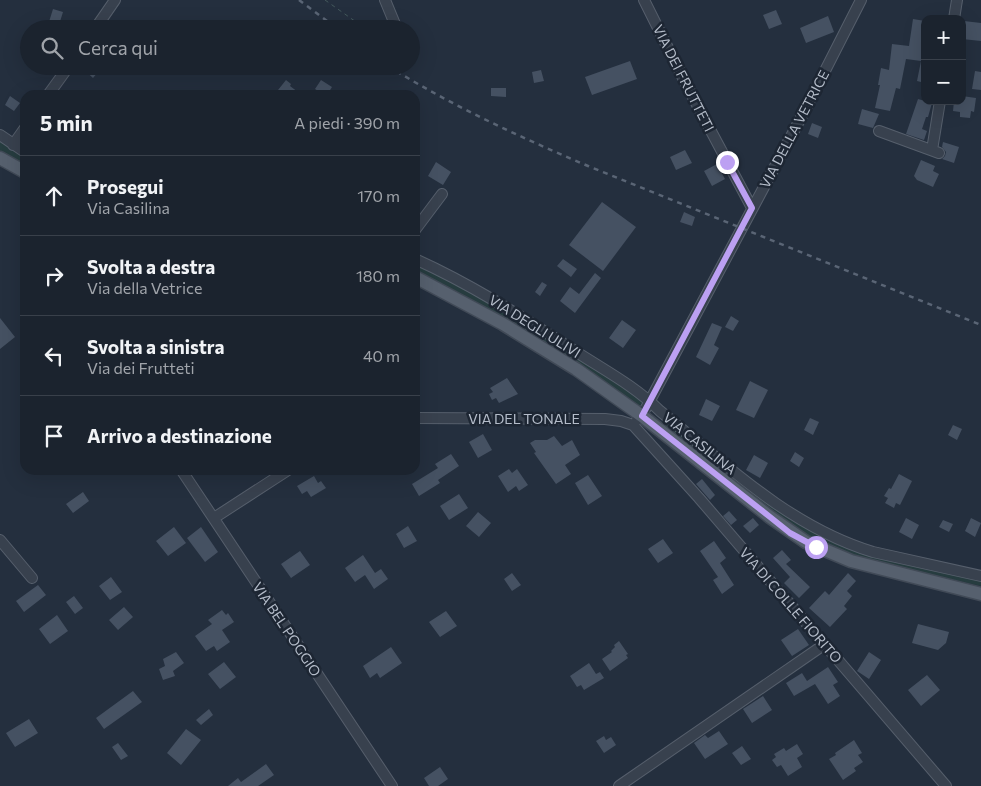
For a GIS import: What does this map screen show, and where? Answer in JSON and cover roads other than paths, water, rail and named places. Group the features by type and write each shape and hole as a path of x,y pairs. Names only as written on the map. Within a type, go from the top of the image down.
{"main road":[{"path":"0,158 20,169"},
{"name":"VIA CASILINA","path":"420,280 503,324 576,369 642,416 770,517 810,545 852,561 981,594"}],"street":[{"path":"101,20 115,0"},
{"path":"385,0 393,20"},
{"name":"VIA DEI FRUTTETI","path":"644,0 752,208"},
{"name":"VIA DELLA VETRICE","path":"633,425 642,416 809,103 861,0"},
{"path":"955,15 957,0"},
{"path":"52,90 62,75"},
{"path":"879,131 936,152 940,105"},
{"path":"0,135 20,149"},
{"path":"13,145 20,135"},
{"path":"420,223 442,194"},
{"name":"VIA DEGLI ULIVI","path":"420,261 466,283 650,401 751,486 780,506 822,530 873,552 981,576"},
{"name":"VIA DEL TONALE","path":"420,418 600,419 621,421 633,425"},
{"name":"VIA DI COLLE FIORITO","path":"633,425 699,498 946,786"},
{"name":"VIA BEL POGGIO","path":"185,475 392,786"},
{"path":"214,518 280,475"},
{"path":"0,540 32,578"},
{"path":"619,786 824,644"}],"railway":[{"path":"299,0 326,20"},
{"path":"402,75 461,108 588,166 981,325"}]}
